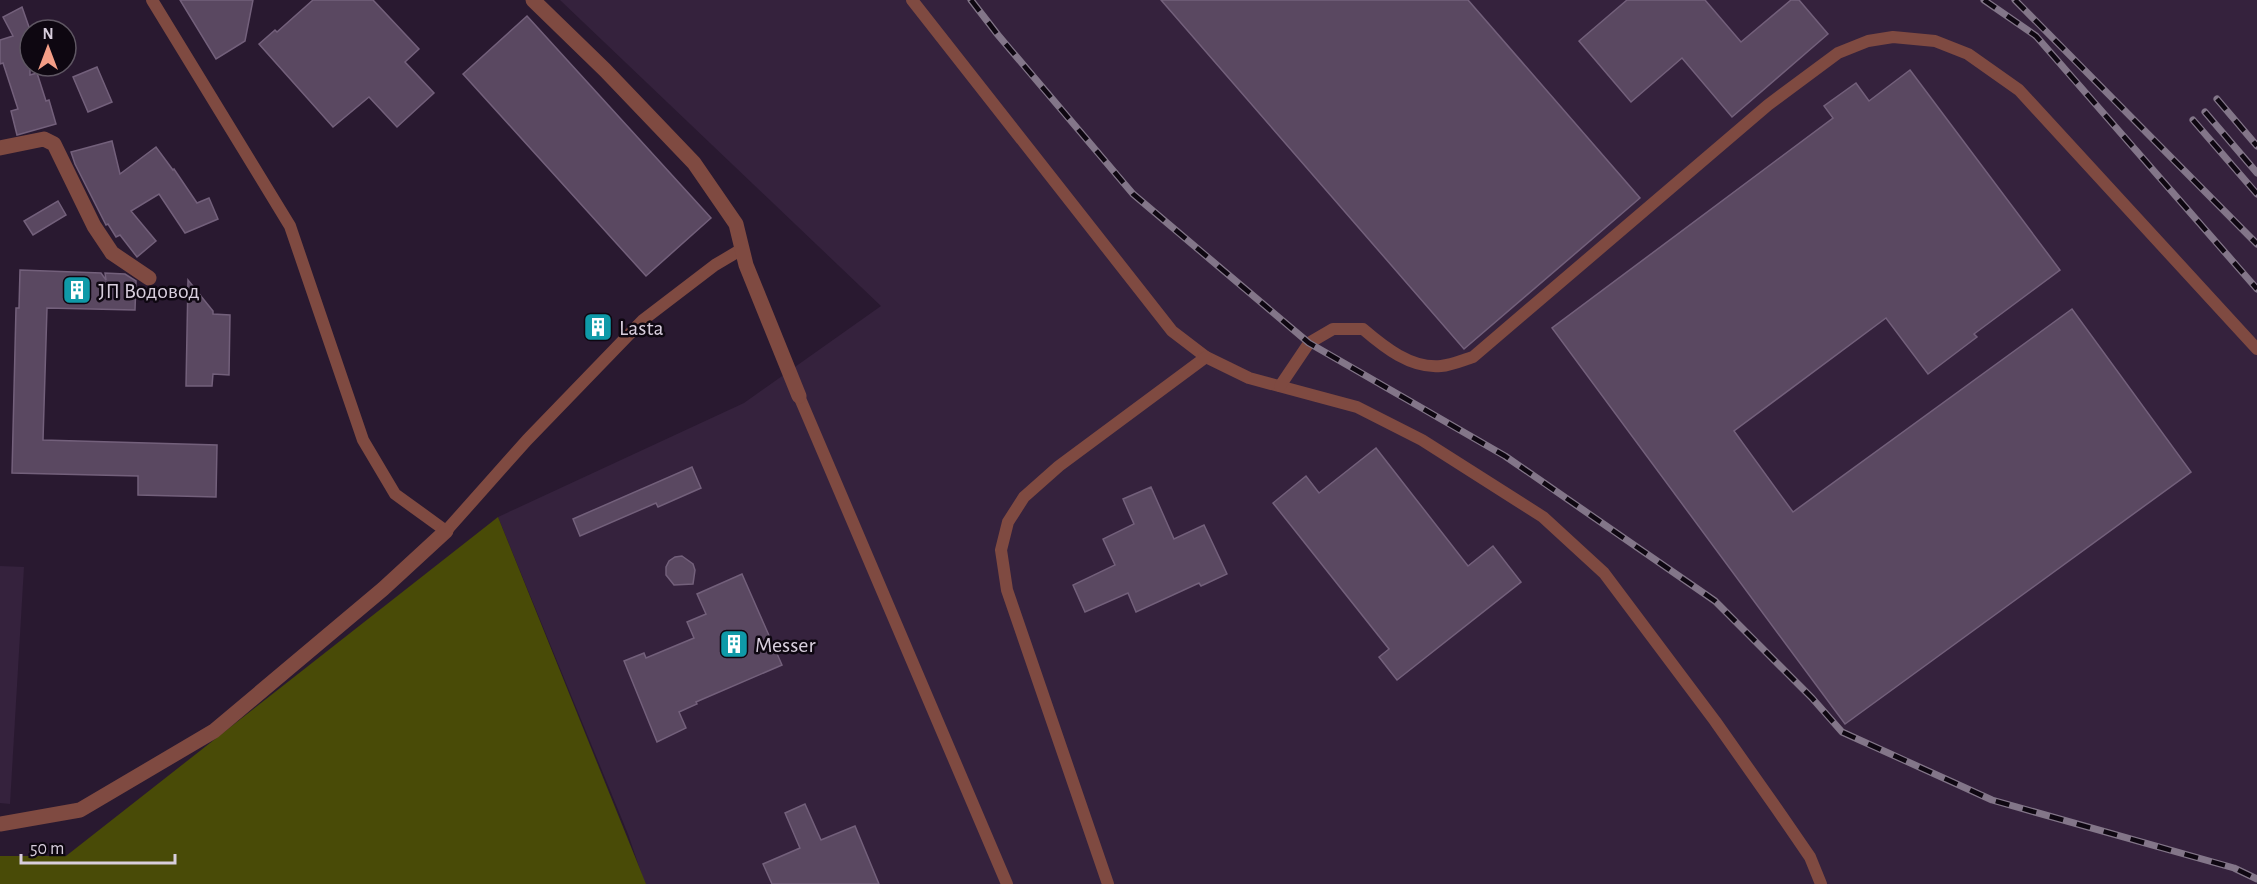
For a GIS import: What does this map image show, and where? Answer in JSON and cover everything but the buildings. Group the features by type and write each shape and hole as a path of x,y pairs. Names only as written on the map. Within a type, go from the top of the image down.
{"street":[{"path":"533,0 605,70 694,163 736,224 746,265 799,396"},
{"path":"0,148 44,139 54,144 94,226 112,253 149,278"},
{"path":"0,824 80,810 214,731 358,610 447,531"}],"lane":[{"path":"152,0 290,226 363,440 395,494 447,531 527,440 643,320 715,265 742,249"},
{"path":"912,0 1172,332 1206,357 1249,378 1358,406 1422,440 1543,517 1604,573 1736,750 1810,857 1821,884"},
{"path":"1280,386 1309,343 1332,329 1363,329 1387,350 1424,365 1442,366 1473,357 1768,105 1838,53 1868,41 1893,37 1935,41 1968,54 2019,90 2257,349"},
{"path":"1108,884 1007,590 1002,550 1008,522 1024,497 1059,465 1206,357"},
{"path":"799,396 1007,884"}],"shaded area":[{"path":"560,0 2257,0 2257,884 645,884 628,834 498,517 744,403 881,306"},
{"path":"498,517 646,884 0,884 0,856 66,856"},
{"path":"0,566 24,567 10,804 0,803"}],"railway":[{"path":"971,0 1133,194 1309,343 1505,456 1715,601 1812,698 1842,732 1992,800 2234,868 2257,879"},
{"path":"1984,0 2036,36 2257,289"},
{"path":"2015,0 2257,244"},
{"path":"2217,99 2257,146"},
{"path":"2205,112 2257,173"},
{"path":"2193,120 2257,194"}],"place":[{"name":"ЈП Водовод","path":"77,290"},
{"name":"Lasta","path":"598,327"},
{"name":"Messer","path":"734,644"}]}
